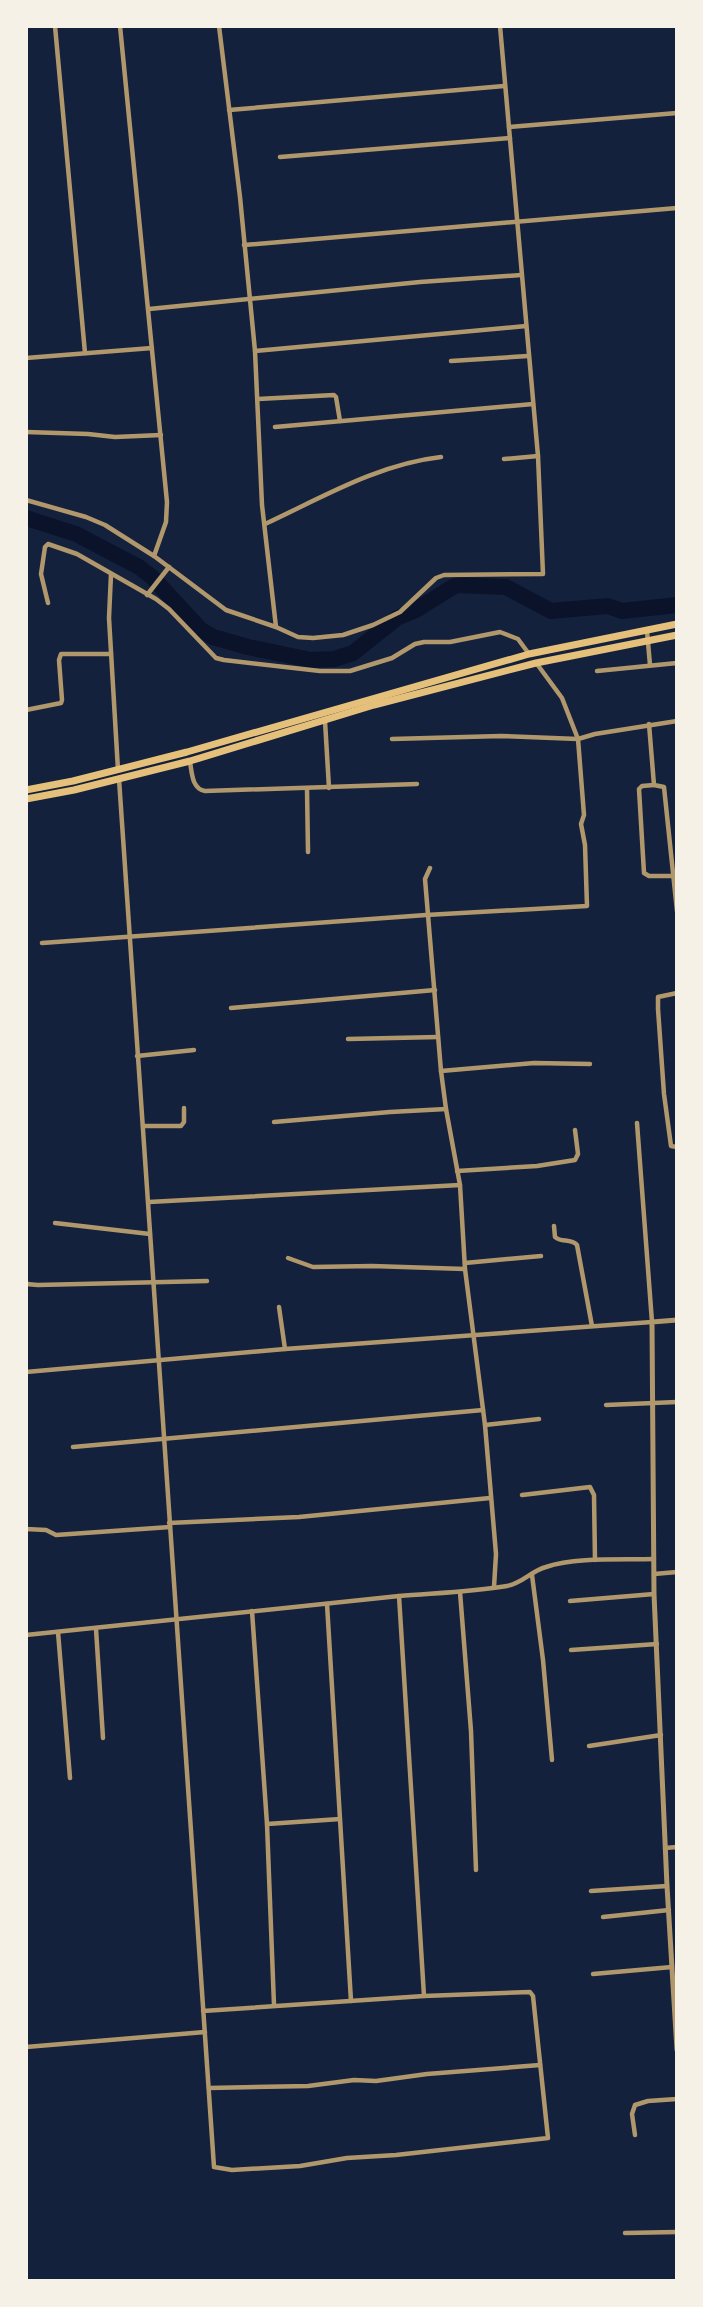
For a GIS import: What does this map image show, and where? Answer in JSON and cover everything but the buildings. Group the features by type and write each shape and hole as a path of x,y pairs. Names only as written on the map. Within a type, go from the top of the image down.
{"main road":[{"path":"677,624 529,654 118,771 27,790 28,799 190,761 374,705 536,663 677,635"},
{"path":"254,732 257,741"}],"street":[{"path":"55,26 85,353"},
{"path":"120,26 162,435 167,514 154,556"},
{"path":"219,26 255,351 265,524 276,627"},
{"path":"26,500 105,525 154,556 167,569 226,610 298,637 343,635 373,625 400,612 436,578 444,575 540,574 544,571 538,456 500,26"},
{"path":"229,110 504,86"},
{"path":"509,127 677,113"},
{"path":"280,157 510,138"},
{"path":"244,245 677,208"},
{"path":"149,309 420,282 521,275"},
{"path":"255,351 526,326"},
{"path":"26,358 152,348"},
{"path":"451,361 528,356"},
{"path":"257,399 334,395 340,421"},
{"path":"275,427 533,404"},
{"path":"26,432 88,434 115,438 162,435"},
{"path":"504,459 538,456"},
{"path":"265,524 379,471 441,457"},
{"path":"48,603 41,574 45,547 48,544 77,554 149,592 216,658 224,660 320,671 350,671 392,658 415,644 450,642 500,632 518,639 529,654"},
{"path":"149,592 167,569"},
{"path":"111,573 109,618 118,771"},
{"path":"647,630 650,665"},
{"path":"26,710 61,703 61,654 111,654"},
{"path":"42,943 587,906 579,739 562,698 536,663"},
{"path":"597,671 677,663"},
{"path":"325,721 329,788"},
{"path":"392,739 501,736 579,739 594,734 677,721"},
{"path":"649,724 654,785"},
{"path":"190,761 193,778 200,790 417,784"},
{"path":"119,779 214,2167 232,2170 293,2166 347,2158 547,2139 533,1996 530,1992 424,1996 204,2011"},
{"path":"673,876 649,876 644,873 639,789 642,786 664,787 677,911"},
{"path":"307,789 307,852"},
{"path":"430,869 425,879 441,1071 460,1185 465,1266 485,1425 496,1554 494,1587"},
{"path":"231,1008 435,990"},
{"path":"677,993 660,996 658,1009 671,1146 677,1147"},
{"path":"348,1040 438,1037"},
{"path":"137,1056 194,1051"},
{"path":"441,1071 534,1063 590,1064"},
{"path":"143,1126 181,1126 184,1122 184,1108"},
{"path":"274,1122 446,1109"},
{"path":"637,1123 652,1322 654,1594 677,2050"},
{"path":"457,1171 537,1166 575,1160 578,1154 575,1130"},
{"path":"149,1202 460,1185"},
{"path":"55,1223 150,1234"},
{"path":"554,1226 558,1240 571,1241 577,1245 592,1326"},
{"path":"288,1258 313,1267 465,1266 541,1255"},
{"path":"26,1281 26,1284 38,1285 206,1281"},
{"path":"279,1307 285,1349"},
{"path":"26,1372 285,1349 677,1320"},
{"path":"606,1405 677,1402"},
{"path":"74,1447 483,1410"},
{"path":"485,1425 539,1419"},
{"path":"522,1495 590,1487 594,1495 595,1560"},
{"path":"26,1529 46,1530 56,1535 299,1517 490,1498"},
{"path":"26,1635 460,1592 509,1586 525,1580 546,1566 595,1560 654,1559"},
{"path":"654,1574 677,1572"},
{"path":"532,1575 552,1760"},
{"path":"460,1592 471,1731 475,1870"},
{"path":"570,1601 654,1594"},
{"path":"400,1596 424,1996"},
{"path":"327,1604 351,2001"},
{"path":"252,1611 267,1824 274,2006"},
{"path":"96,1629 103,1738"},
{"path":"58,1632 70,1778"},
{"path":"571,1650 657,1644"},
{"path":"589,1746 661,1735"},
{"path":"267,1824 340,1819"},
{"path":"665,1848 677,1847"},
{"path":"591,1891 667,1886"},
{"path":"668,1902 677,1901"},
{"path":"603,1917 669,1910"},
{"path":"593,1975 674,1963"},
{"path":"26,2047 205,2032"},
{"path":"208,2088 376,2081 540,2064"},
{"path":"635,2135 632,2115 635,2105 648,2101 677,2099"},
{"path":"625,2233 677,2232"}],"waterway":[{"path":"26,518 76,534 139,567 152,577 201,630 213,637 311,660 334,659 353,653 397,618 416,610 456,585 506,587 551,611 608,606 622,611 677,605"}]}
